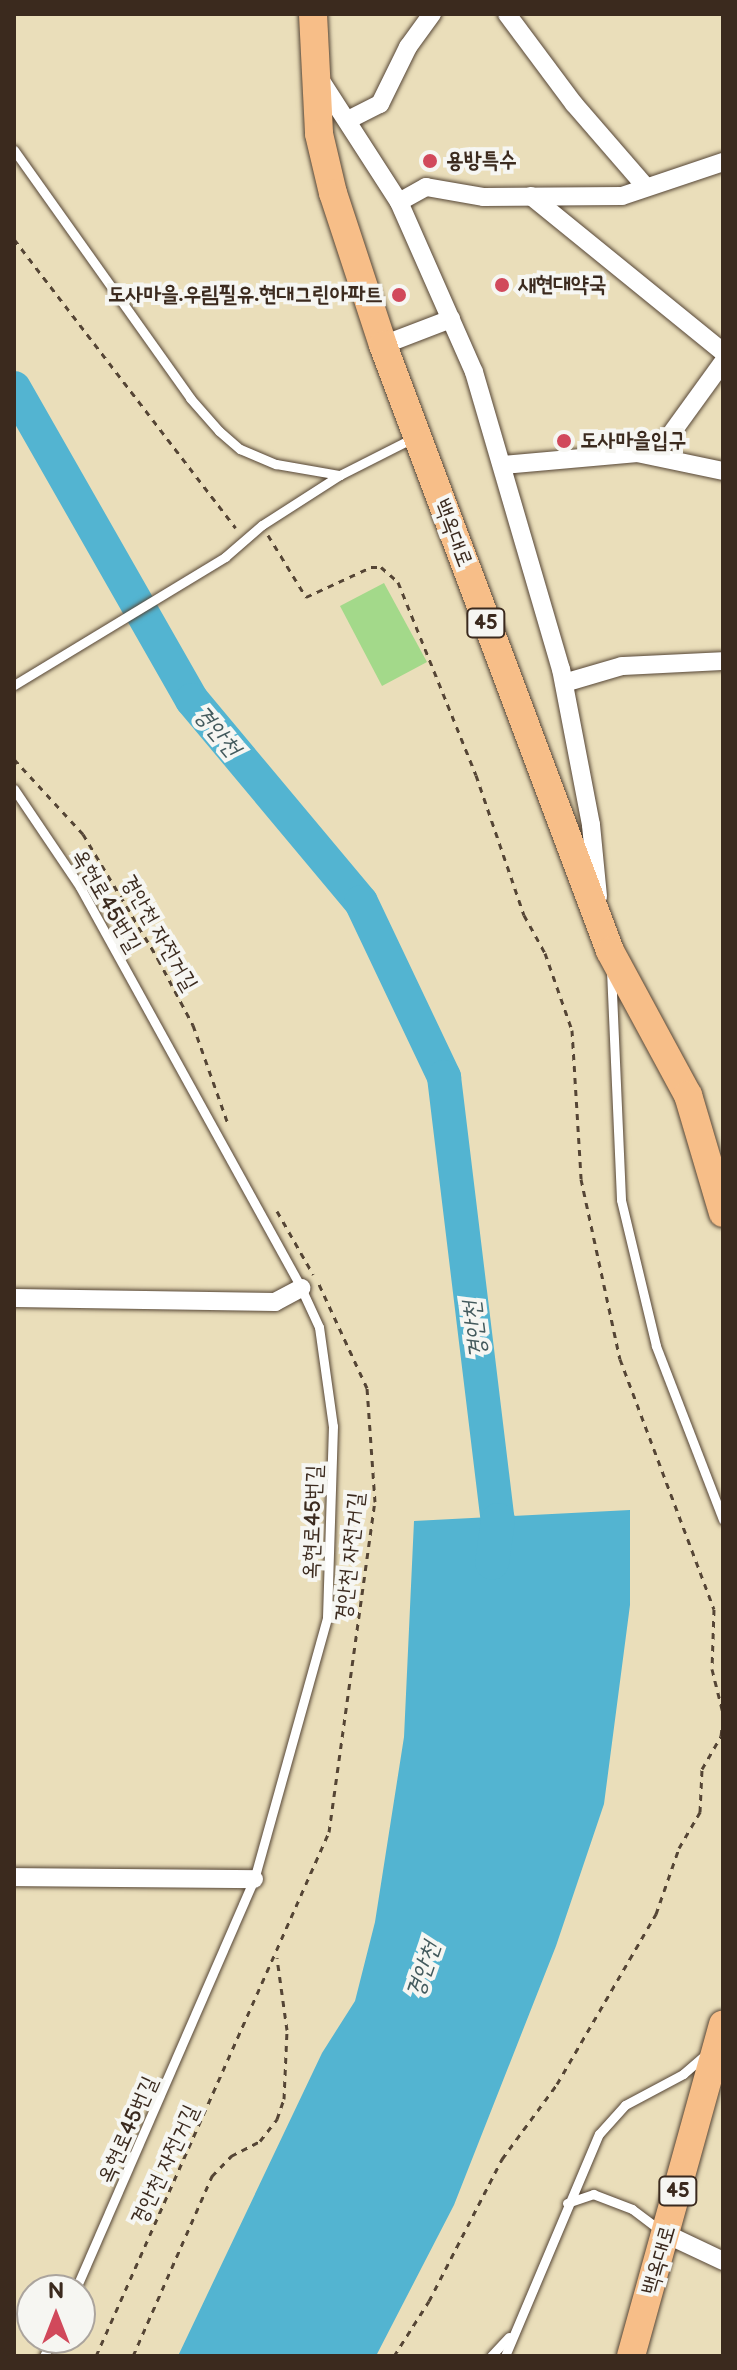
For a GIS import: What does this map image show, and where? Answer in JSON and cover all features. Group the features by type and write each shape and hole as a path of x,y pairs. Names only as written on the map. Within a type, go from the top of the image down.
{"main road":[{"name":"백옥대로","path":"313,14 319,134 333,193 383,345 606,939 688,1095 723,1213"},
{"name":"백옥대로","path":"631,2356 720,2034"}],"street":[{"path":"348,120 380,104 408,47 432,14"},
{"path":"507,14 574,104 646,187"},
{"path":"314,69 399,202 451,319 503,465 564,683 591,825 606,939"},
{"path":"399,202 426,187 484,197 622,196 723,162"},
{"path":"531,196 723,352"},
{"path":"383,345 451,319"},
{"path":"655,456 723,362"},
{"path":"503,465 605,452 655,456 723,471"},
{"path":"564,683 622,666 723,661"},
{"path":"14,1298 275,1302 301,1288"},
{"path":"14,1877 254,1879"},
{"path":"666,2234 723,2261"}],"lane":[{"path":"14,150 190,398 219,431 240,449 276,464 340,475"},
{"path":"14,685 225,557 262,525 340,475 416,437"},
{"name":"옥현로45번길","path":"14,789 80,887 301,1288 319,1327 329,1373 332,1562 314,1669 254,1879 82,2274"},
{"path":"606,939 614,1124 621,1200 656,1346 723,1520"},
{"path":"505,2356 511,2335 599,2134 625,2105 683,2074 720,2034"},
{"path":"567,2203 593,2194 632,2209 666,2234"},
{"path":"491,2356 511,2335"}],"path":[{"path":"14,239 245,540"},
{"path":"262,525 306,597 371,567 381,567 398,582 476,775 524,915 568,1014 587,1218 620,1359 714,1609 711,1655 723,1713"},
{"name":"경안천 자전거길","path":"14,759 83,834 158,959 193,1025 233,1133"},
{"name":"경안천 자전거길","path":"96,2356 277,1956 329,1832 375,1502 367,1388 352,1347 274,1208"},
{"path":"394,2356 429,2301 502,2159 557,2084 656,1914 679,1848 700,1812 702,1769 721,1736 723,1719"},
{"path":"133,2356 212,2176 231,2156 260,2141 277,2119 284,2099 287,2030 277,1956"}],"green space":[{"path":"384,583 427,662 382,686 340,606"}],"water":[{"path":"630,1510 630,1605 604,1804 556,1946 454,2205 376,2356 178,2356 322,2053 355,2001 375,1922 404,1737 414,1521"}],"waterway":[{"name":"경안천","path":"14,388 192,700 361,902 444,1077 498,1520 492,1563"}],"place":[{"name":"용방특수","path":"430,161"},
{"name":"새현대약국","path":"502,285"},
{"name":"도사마을.우림필유.현대그린아파트","path":"399,295"},
{"name":"도사마을입구","path":"564,441"}]}
